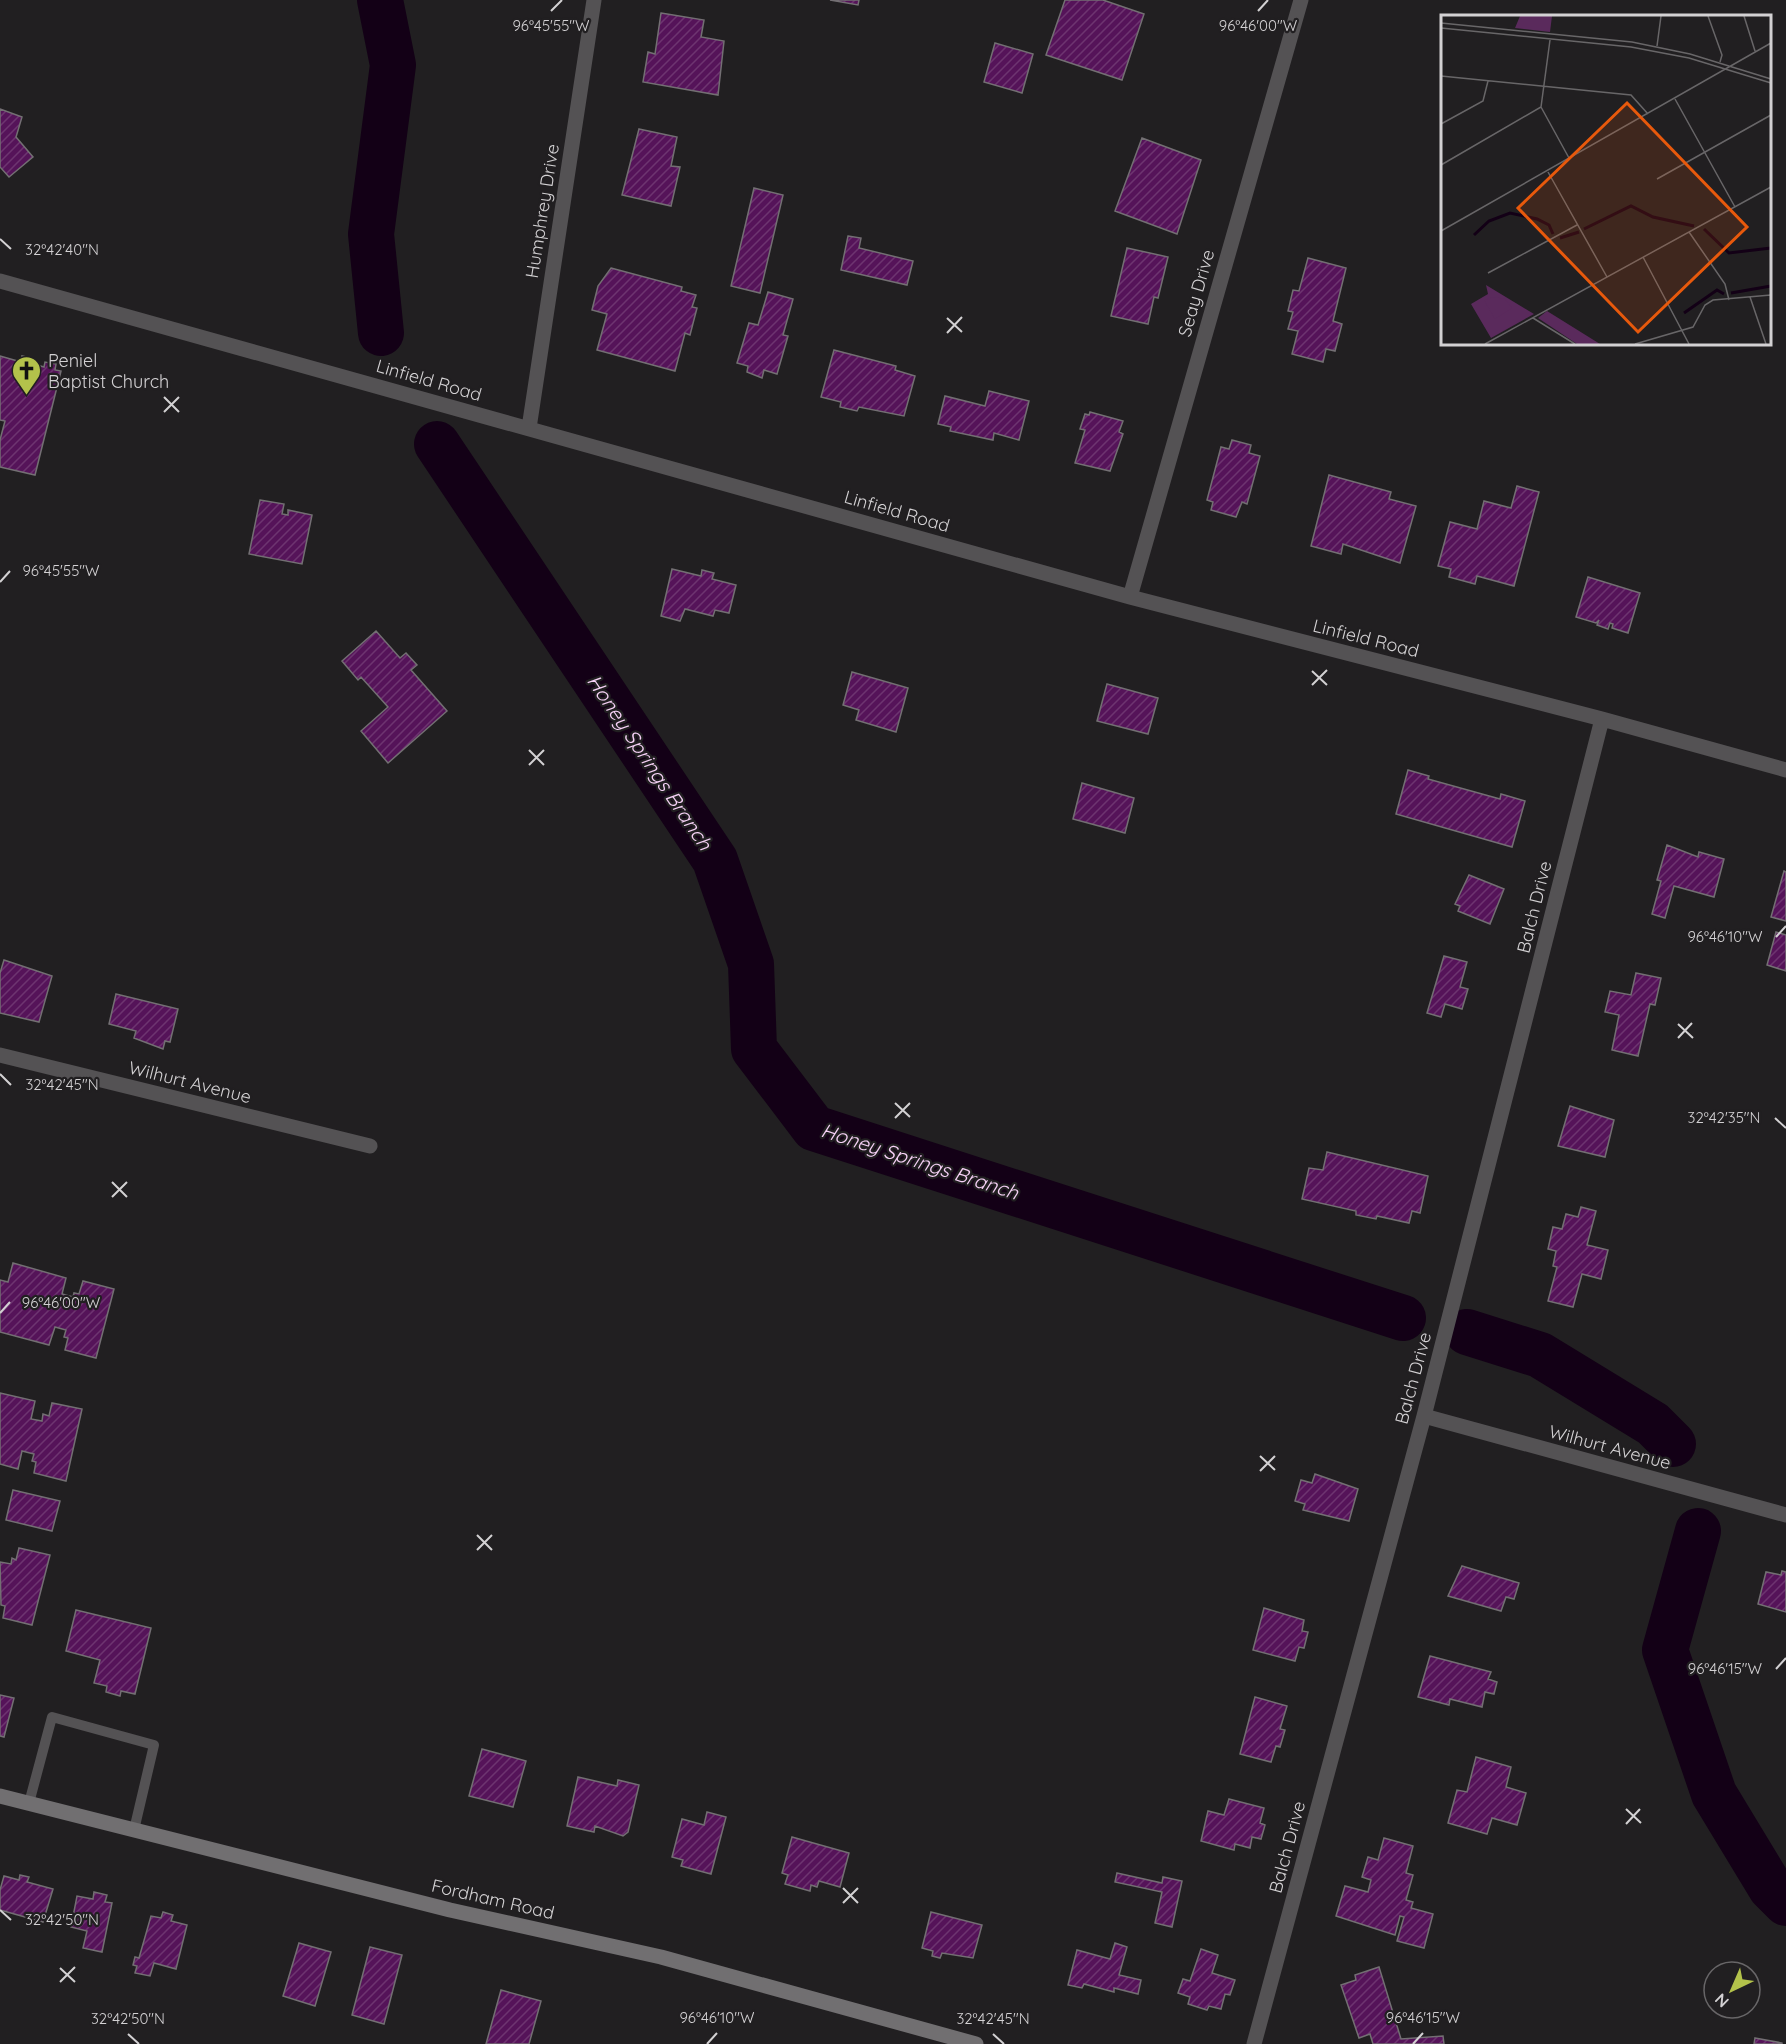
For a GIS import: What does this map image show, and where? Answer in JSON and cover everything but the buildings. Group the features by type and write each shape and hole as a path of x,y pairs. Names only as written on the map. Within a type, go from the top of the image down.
{"street":[{"name":"Humphrey Drive","path":"529,428 594,0"},
{"name":"Seay Drive","path":"1130,597 1301,0"},
{"name":"Linfield Road","path":"0,281 1130,597 1602,719 1786,770"},
{"name":"Balch Drive","path":"1254,2044 1424,1416 1602,719"},
{"name":"Wilhurt Avenue","path":"0,1055 370,1146"},
{"name":"Wilhurt Avenue","path":"1424,1416 1786,1515"},
{"name":"Fordham Road","path":"0,1796 450,1910 661,1957 948,2041 976,2044"}],"lane":[{"path":"29,1803 52,1717 154,1745 134,1830"}],"waterway":[{"name":"Honey Springs Branch","path":"380,0 393,65 371,234 381,333"},
{"name":"Honey Springs Branch","path":"437,444 715,860 751,964 754,1049 814,1128 1403,1318"},
{"name":"Honey Springs Branch","path":"1467,1332 1540,1355 1653,1424 1673,1444"},
{"name":"Honey Springs Branch","path":"1698,1531 1665,1650 1714,1794 1771,1888 1786,1903"}],"place":[{"name":"Peniel Baptist Church","path":"27,396"}]}
